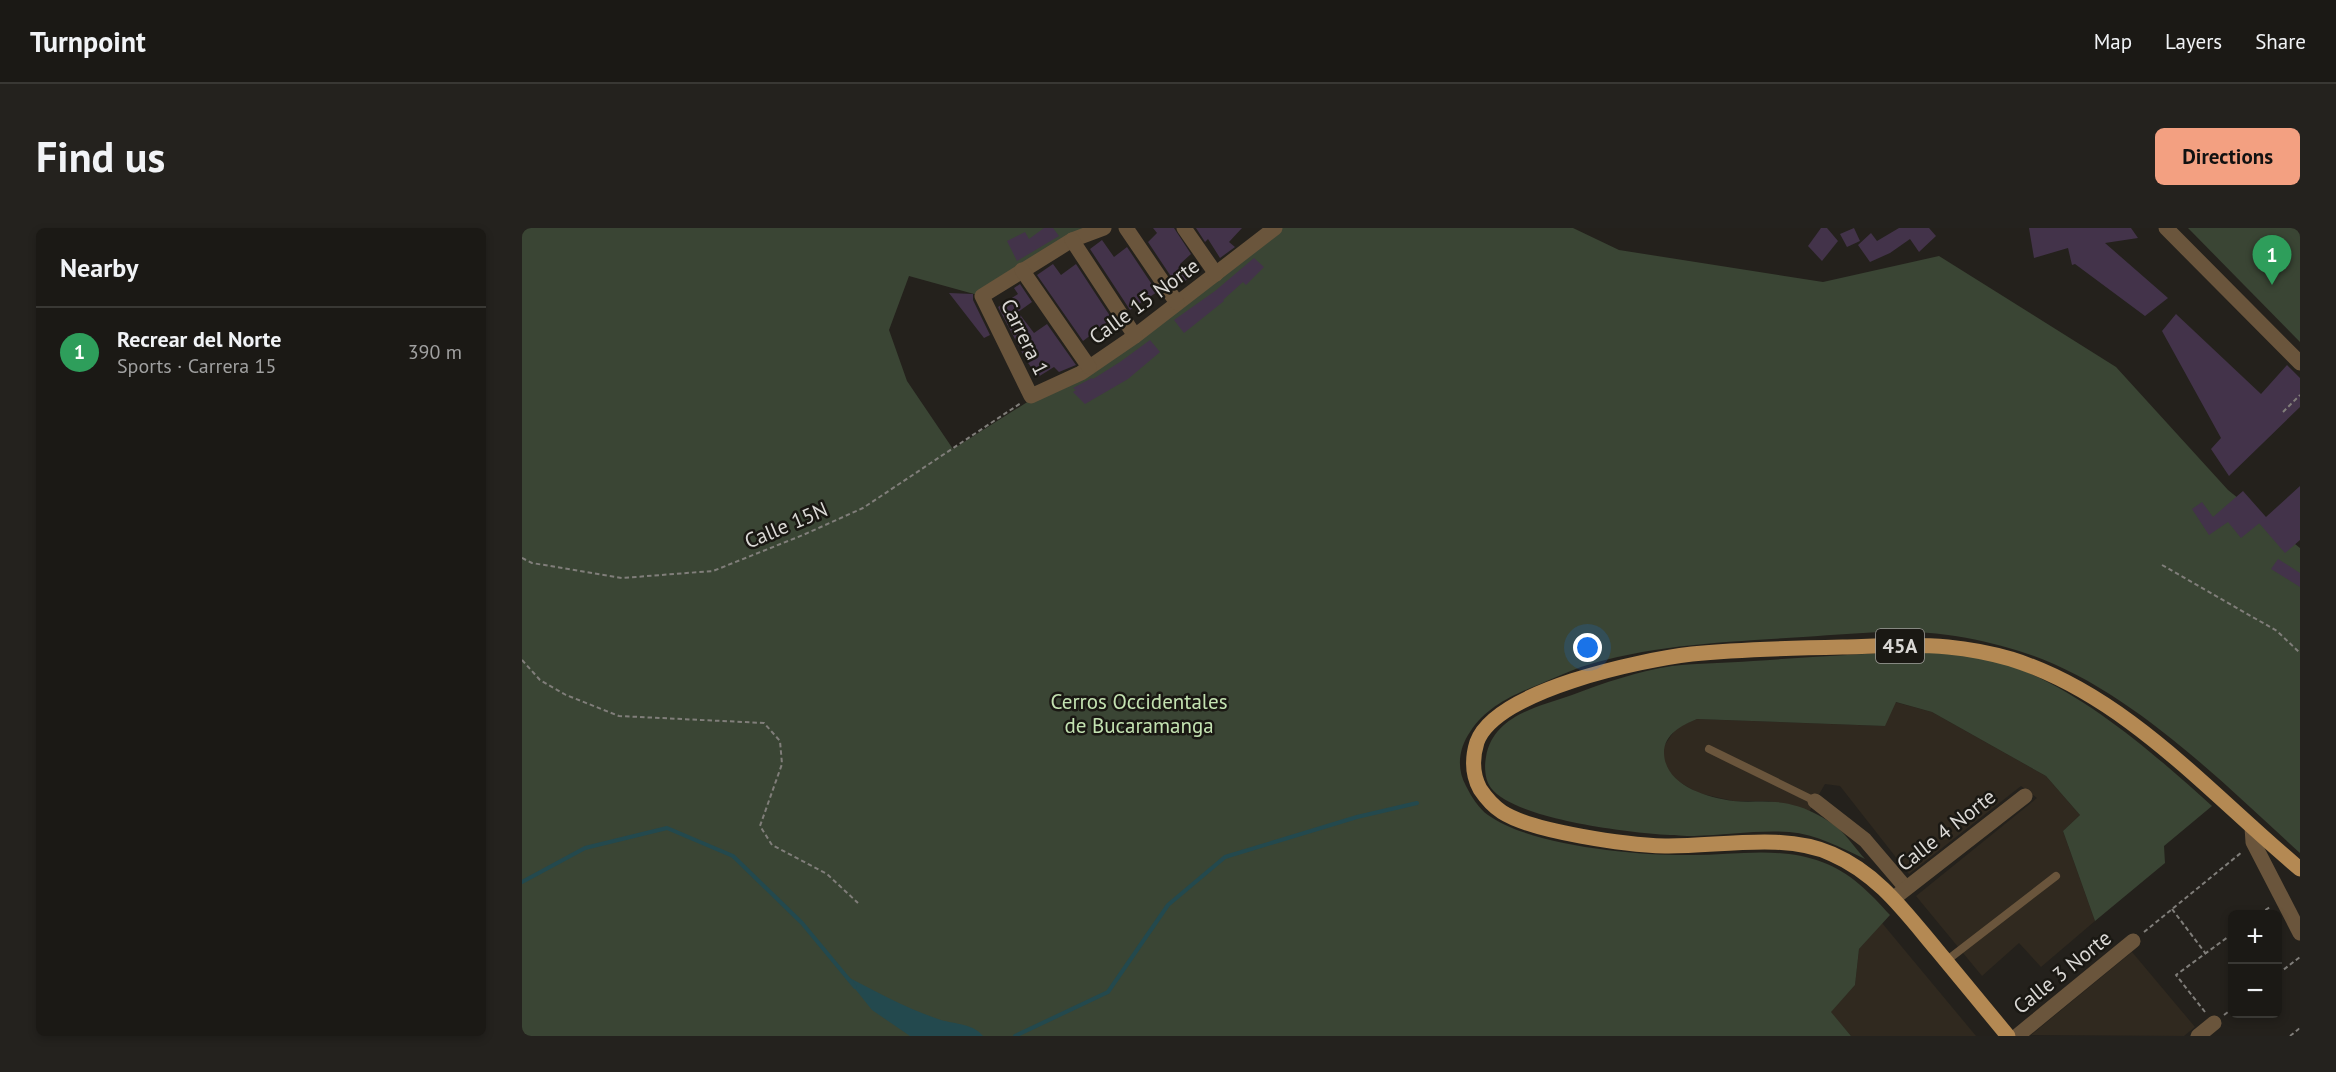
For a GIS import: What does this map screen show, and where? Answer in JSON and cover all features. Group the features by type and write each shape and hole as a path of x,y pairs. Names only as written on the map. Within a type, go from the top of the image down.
{"main road":[{"name":"45A","path":"2008,1036 1946,961 1900,893 1863,870 1826,851 1805,846 1774,843 1643,844 1574,834 1520,820 1503,812 1486,798 1476,782 1473,766 1480,735 1491,720 1507,708 1533,696 1593,675 1667,658 1795,648 1947,647 1979,651 2013,660 2044,672 2084,692 2144,734 2252,835 2300,869"}],"street":[{"path":"1089,367 1022,270 1072,240 1104,228"},
{"path":"1126,228 1177,303"},
{"path":"1184,228 1216,274"},
{"name":"Calle 15 Norte","path":"1031,396 1089,367 1135,336 1216,274 1254,233 1275,228"},
{"path":"2166,228 2300,363"},
{"path":"1072,240 1135,336"},
{"name":"Carrera 1","path":"1022,270 982,296 1031,396"},
{"name":"Calle 4 Norte","path":"1900,893 2025,796"},
{"path":"1815,801 1865,840 1900,893"},
{"path":"2252,835 2300,933"},
{"name":"Calle 3 Norte","path":"2017,1036 2133,941"},
{"path":"2198,1036 2214,1023"}],"lane":[{"path":"1710,749 1815,801"},
{"path":"1946,961 2056,876"}],"path":[{"path":"2283,412 2300,395"},
{"name":"Calle 15N","path":"522,558 532,563 622,578 713,571 863,508 1031,396"},
{"path":"2162,565 2277,631 2300,653"},
{"path":"522,660 540,680 566,695 619,716 764,723 780,741 782,764 760,826 772,845 827,874 858,903"},
{"path":"2133,941 2172,909 2252,835"},
{"path":"2172,909 2206,954"},
{"path":"2214,1023 2175,975 2228,937"},
{"path":"2282,970 2300,957"},
{"path":"2290,1036 2300,1028"}],"shaded area":[{"path":"1895,702 1932,712 2046,776 2080,815 2063,831 2095,921 2041,967 2019,943 1982,976 1916,896 2037,798 2021,786 1909,874 1840,786 1825,784 1809,812 1793,805 1768,801 1733,801 1698,793 1676,780 1664,765 1664,746 1677,727 1697,719 1884,726"},
{"path":"1882,923 1976,1036 1851,1036 1830,1012 1855,985 1859,949"},
{"path":"2132,952 2195,1027 2184,1036 2031,1035"}],"green space":[{"name":"Cerros Occidentales de Bucaramanga","path":"522,228 1095,228 981,294 909,276 889,330 907,381 953,449 1032,399 1280,228 1573,228 1619,250 1823,282 1939,256 2116,367 2228,490 2300,548 2300,853 2204,765 2133,710 2096,686 2058,666 2019,651 1966,638 1912,632 1858,633 1691,645 1636,653 1581,667 1501,702 1484,715 1466,738 1460,758 1463,779 1476,802 1488,815 1507,826 1557,842 1644,854 1692,855 1757,852 1790,854 1822,862 1842,871 1867,891 1890,915 1859,949 1855,985 1831,1012 1851,1036 522,1036"},
{"path":"2188,228 2300,228 2300,342"},
{"path":"1933,651 1988,659 2019,669 2049,683 2108,719 2136,740 2212,806 2164,846 2165,863 2095,921 2063,831 2080,815 2046,776 1932,712 1896,702 1885,726 1697,719 1670,735 1665,746 1666,764 1671,773 1688,788 1733,801 1778,802 1804,809 1838,828 1865,859 1829,842 1799,833 1765,832 1694,836 1586,825 1528,810 1505,800 1491,788 1486,777 1485,761 1490,743 1497,732 1518,715 1634,674 1682,665"}],"water":[{"path":"844,975 916,1011 975,1029 983,1036 910,1036 872,1010"}],"building":[{"path":"1044,228 1053,228 1059,236 1017,261 1007,241 1025,232 1029,239"},
{"path":"1153,228 1174,228 1191,254 1180,264 1190,277 1178,287 1148,242 1157,233"},
{"path":"1196,228 1242,228 1229,242 1235,247 1220,258 1208,239 1205,242"},
{"path":"1821,228 1827,228 1838,241 1822,261 1808,246"},
{"path":"1854,228 1860,241 1847,247 1840,234"},
{"path":"1899,228 1929,228 1936,236 1919,252 1910,239 1890,253 1870,262 1858,245 1871,233 1877,241"},
{"path":"2029,228 2131,228 2138,238 2105,243 2168,298 2145,316 2075,264 2072,265 2068,248 2034,258"},
{"path":"1102,240 1114,257 1127,247 1157,292 1130,310 1090,249"},
{"path":"1254,258 1264,267 1246,285 1243,282 1224,301 1184,333 1174,320 1215,291"},
{"path":"1053,264 1061,275 1076,264 1112,319 1083,341 1037,275"},
{"path":"1020,284 1032,302 1018,312 1034,333 1047,324 1076,365 1059,372 1054,367 1038,377 1026,360 998,307 1018,294 1014,288"},
{"path":"949,293 973,294 973,300 990,335 984,338"},
{"path":"2176,314 2261,394 2287,365 2300,378 2300,407 2229,476 2211,449 2221,438 2162,331"},
{"path":"1150,340 1160,352 1128,379 1085,404 1073,392 1076,390 1073,388 1093,379"},
{"path":"2300,486 2300,540 2285,553 2259,523 2241,538 2228,522 2209,535 2192,509 2202,502 2213,517 2243,491 2266,517"},
{"path":"2278,559 2300,573 2300,587 2271,569"}],"waterway":[{"path":"1015,1036 1108,992 1168,905 1225,857 1357,817 1417,803"},
{"path":"522,882 585,848 667,828 733,856 802,923 855,987"}],"place":[{"name":"Recrear del Norte","path":"2272,285"}]}
